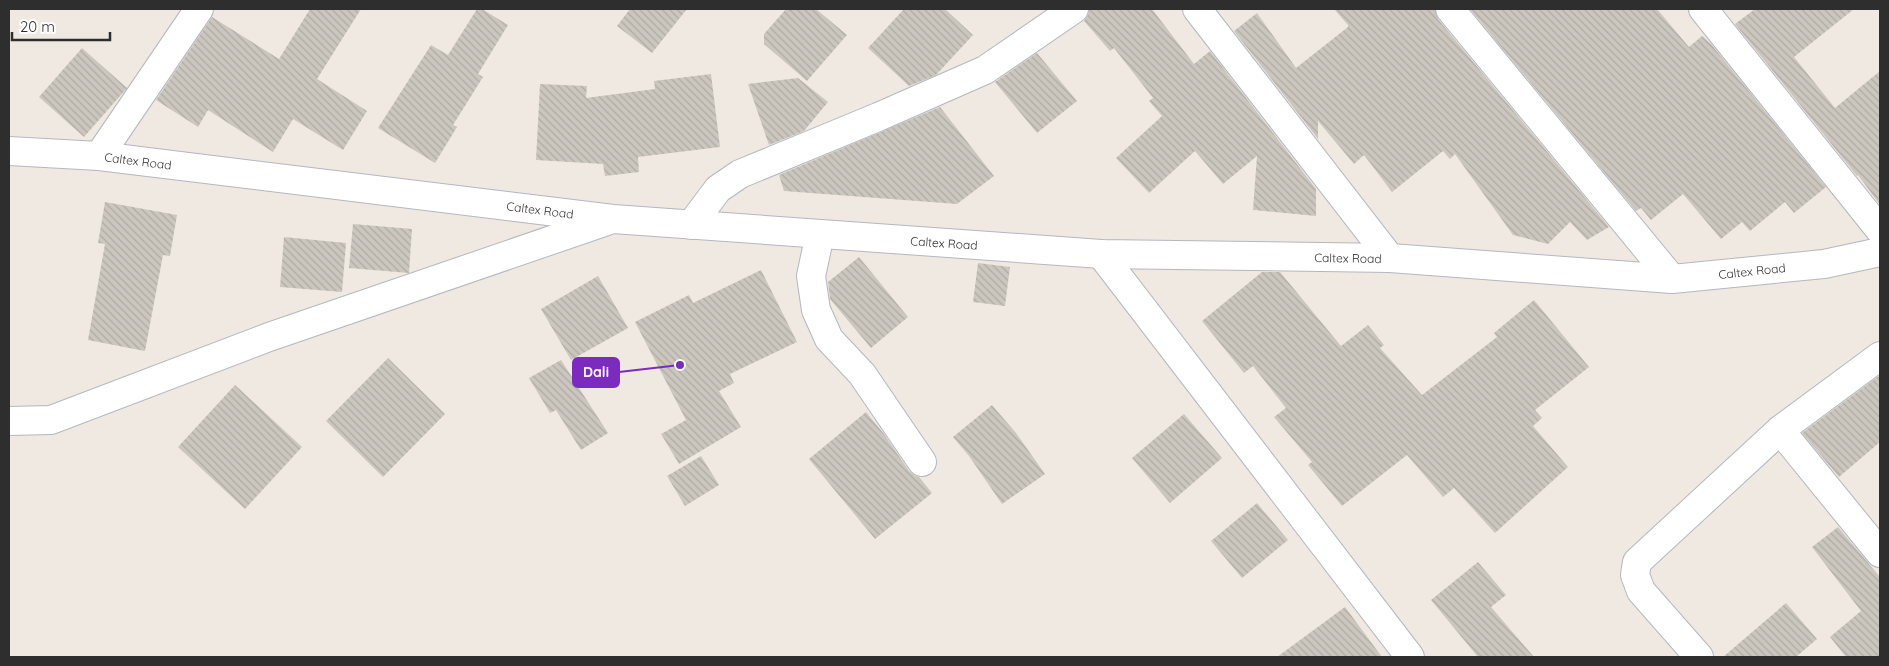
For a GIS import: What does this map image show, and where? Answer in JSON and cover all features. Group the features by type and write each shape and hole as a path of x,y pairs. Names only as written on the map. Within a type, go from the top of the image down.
{"street":[{"path":"99,156 199,9"},
{"path":"691,224 718,189 740,174 878,118 985,70 1074,9"},
{"path":"1197,9 1390,258"},
{"path":"1450,9 1672,279"},
{"path":"1703,9 1880,230"},
{"name":"Caltex Road","path":"9,151 99,156 613,219 1101,254 1390,258 1672,279 1824,264 1880,252"},
{"path":"9,421 51,420 269,337 613,219"},
{"path":"820,234 811,276 816,310 829,339 862,374 922,462"},
{"path":"1101,254 1410,657"},
{"path":"1699,657 1641,591 1635,575 1637,562 1780,430 1880,356"},
{"path":"1780,430 1880,553"}],"building":[{"path":"310,9 361,9 317,79 367,111 343,150 293,119 273,152 208,110 198,127 156,100 212,17 279,59"},
{"path":"477,9 482,9 508,25 478,74 483,77 453,125 457,127 435,163 378,128 431,45 448,55"},
{"path":"630,9 687,9 652,53 617,26"},
{"path":"786,9 816,9 847,35 807,81 764,44 764,34"},
{"path":"904,9 945,9 973,35 936,75 909,86 868,48"},
{"path":"1089,9 1152,9 1194,64 1210,51 1316,189 1316,216 1253,210 1257,156 1223,184 1195,151 1149,193 1116,158 1162,116 1149,101 1153,98 1114,48 1110,51 1084,21"},
{"path":"1334,9 1435,9 1438,19 1609,227 1587,240 1570,222 1548,244 1513,235 1455,154 1450,159 1443,151 1392,192 1364,155 1354,164 1318,121 1318,139 1234,31 1257,13 1296,68 1348,27"},
{"path":"1470,9 1657,9 1689,47 1702,36 1711,44 1826,187 1794,213 1785,202 1750,231 1742,222 1721,239 1683,194 1651,220 1641,208 1636,211"},
{"path":"1755,9 1854,9 1794,57 1835,108 1880,71 1880,205 1858,175 1735,24"},
{"path":"82,48 127,88 84,137 39,97"},
{"path":"1037,53 1077,101 1037,133 995,82"},
{"path":"711,74 720,147 638,157 639,172 605,176 603,164 536,160 540,84 587,86 586,98 655,89 654,81"},
{"path":"798,78 828,102 804,131 769,145 748,84"},
{"path":"940,107 994,176 957,204 784,191 779,175"},
{"path":"105,202 177,215 170,256 163,255 145,351 88,340 105,244 98,243"},
{"path":"353,224 412,229 409,273 349,268"},
{"path":"284,237 346,243 342,292 280,287"},
{"path":"859,257 908,317 871,348 830,299 828,282"},
{"path":"978,263 1010,267 1005,306 973,302"},
{"path":"761,270 797,342 730,374 734,383 719,391 741,427 679,464 661,434 686,420 635,322 689,295 693,303"},
{"path":"1262,272 1280,272 1341,346 1368,325 1384,345 1380,348 1422,395 1497,337 1494,333 1534,300 1589,367 1535,410 1542,418 1533,426 1568,467 1495,533 1454,488 1443,497 1407,455 1342,506 1308,465 1312,462 1274,417 1286,408 1253,366 1244,373 1202,321"},
{"path":"598,276 628,328 571,360 541,309"},
{"path":"388,358 445,414 383,477 326,421"},
{"path":"561,360 608,433 581,450 556,410 550,413 529,378"},
{"path":"1880,375 1880,442 1839,477 1802,433"},
{"path":"235,385 302,447 245,509 178,447"},
{"path":"992,405 1016,433 1045,474 1002,504 969,456 953,437"},
{"path":"866,412 884,434 909,471 919,477 932,493 875,539 809,459"},
{"path":"1184,414 1222,458 1170,503 1132,458"},
{"path":"701,456 719,485 685,506 667,476"},
{"path":"1257,503 1288,540 1242,578 1211,541"},
{"path":"1838,527 1880,577 1880,657 1846,657 1830,637 1861,611 1812,547"},
{"path":"1478,562 1506,595 1491,607 1534,657 1478,657 1431,600"},
{"path":"1786,603 1817,639 1796,657 1723,657"},
{"path":"1345,607 1382,657 1277,657"}],"place":[{"name":"Dali","path":"680,365"}]}
